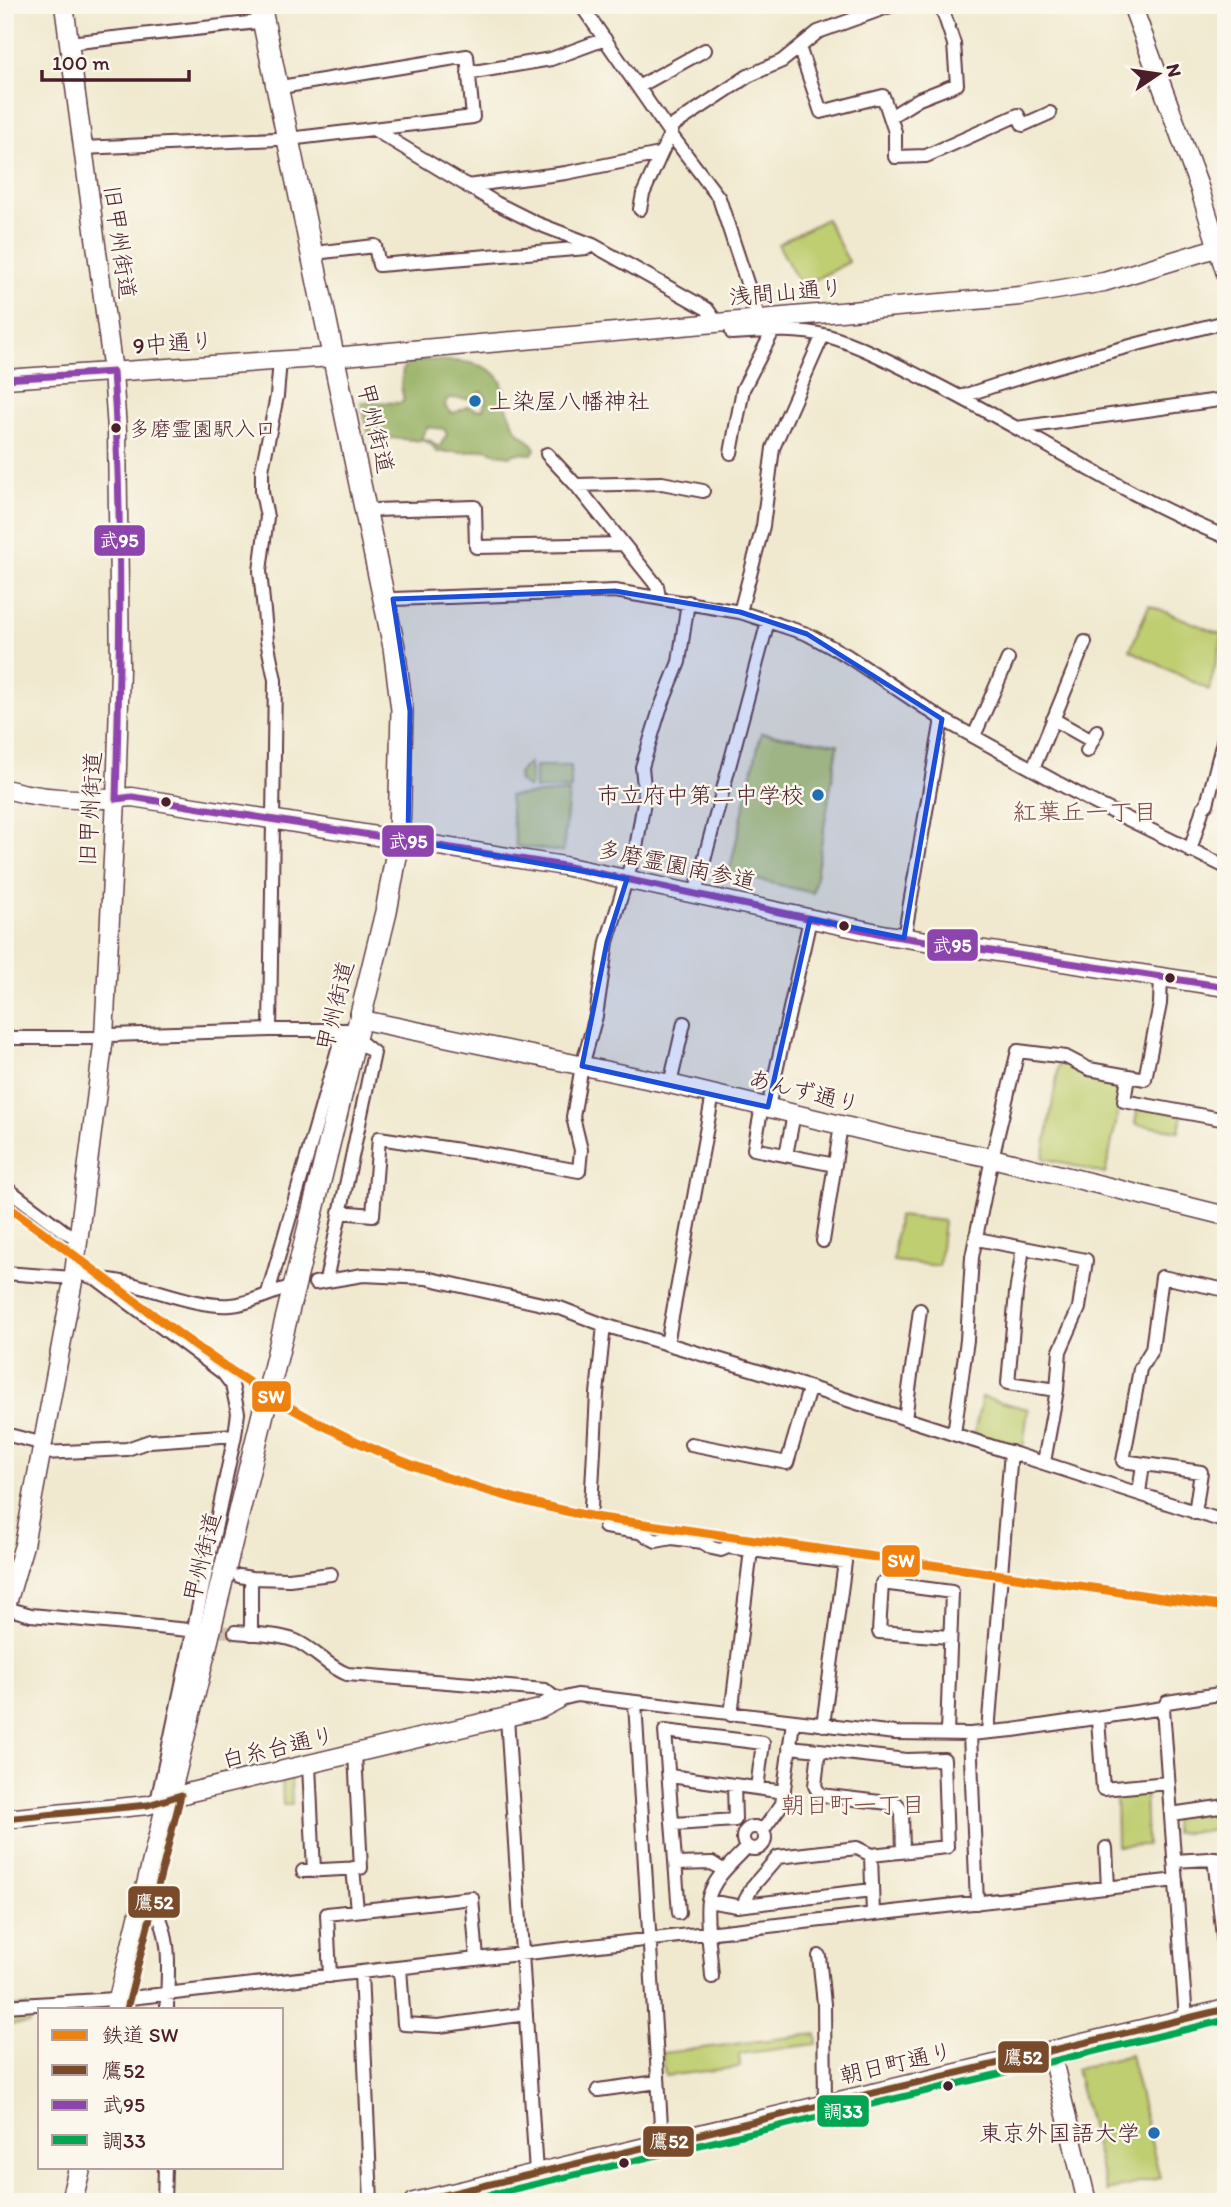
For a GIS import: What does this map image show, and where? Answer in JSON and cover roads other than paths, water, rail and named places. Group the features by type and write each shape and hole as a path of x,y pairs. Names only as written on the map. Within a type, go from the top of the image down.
{"highway":[{"name":"甲州街道","path":"124,2004 169,1799 279,1373 403,840 411,711 405,660 374,510 338,357 323,252 293,138 288,86 267,13"},
{"name":"甲州街道","path":"267,13 394,647 402,710 403,840"},
{"name":"甲州街道","path":"124,2004 157,1912 169,1799"},
{"path":"71,2202 80,2168"},
{"path":"81,2202 89,2168"}],"street":[{"name":"旧甲州街道","path":"5,1609 21,1556 43,1448 79,1238 104,1037 116,799 120,669 117,430 113,372 64,5"},
{"path":"581,5 669,132 719,198 766,325 743,389 731,453"},
{"path":"890,117 919,99 957,84 954,44 941,5"},
{"path":"1132,5 1222,246 1226,274"},
{"path":"640,209 643,194 674,125 748,76 782,61 818,32 890,6"},
{"path":"69,43 267,13"},
{"path":"468,73 551,59 605,39"},
{"path":"799,47 821,112 883,96 895,132 895,157 926,156 1017,115 1023,125 1050,113"},
{"path":"638,87 705,50"},
{"path":"83,148 293,138 472,117 467,56 288,86"},
{"path":"375,130 467,186 536,223 593,245 707,309 724,322"},
{"path":"467,186 566,173 660,154"},
{"path":"323,252 375,246 379,265 587,248 593,245"},
{"name":"浅間山通り","path":"338,357 724,322 766,325 1052,292 1128,276 1222,246"},
{"path":"963,396 1124,347 1226,322"},
{"path":"766,325 823,335 890,362 963,396 1137,495 1226,537"},
{"path":"740,612 763,526 773,448 823,335"},
{"name":"9中通り","path":"5,379 338,357"},
{"path":"270,1030 275,680 267,641 260,572 267,517 262,492 262,470 277,396 280,360"},
{"path":"1017,428 1226,399"},
{"path":"547,454 576,485 657,586 659,597"},
{"path":"576,485 662,483 703,491"},
{"path":"374,510 475,507 476,547 622,544"},
{"path":"393,599 615,591 740,612 768,621 807,634 846,655 942,719 1091,802 1226,867"},
{"path":"339,1212 373,1215 379,1138 579,1171 581,1150 573,1117 596,1016 607,942 636,848 645,796 642,767 660,709 679,662 688,602"},
{"path":"695,894 768,621"},
{"path":"1033,769 1086,642"},
{"path":"974,736 1008,659"},
{"path":"904,938 942,719"},
{"path":"1053,719 1092,741"},
{"path":"1190,851 1203,808 1207,804 1226,730"},
{"name":"多磨霊園南参道","path":"5,789 38,795 116,799 132,797 565,866 904,938 1226,986"},
{"path":"810,919 754,1149 835,1165"},
{"path":"954,1434 967,1340 972,1257 1018,1051 1066,1057 1088,1069 1145,1079 1160,1004 1161,975"},
{"path":"670,1084 684,1024"},
{"path":"5,1038 358,1028"},
{"path":"358,1028 374,1053 339,1212 320,1281 363,1275 426,1278 560,1308 604,1325 1044,1462 1226,1522"},
{"path":"268,1293 358,1028"},
{"name":"あんず通り","path":"358,1028 583,1066 670,1084 992,1158 1226,1216"},
{"path":"1128,1077 1124,1101 1226,1120"},
{"path":"667,1344 713,1094"},
{"path":"786,1156 794,1114"},
{"path":"823,1241 841,1125"},
{"path":"5,1187 65,1232 79,1238"},
{"path":"977,1239 1086,1260 1079,1308 1060,1351 1057,1390 1044,1462"},
{"path":"1023,1248 1008,1383 1057,1390"},
{"path":"5,1273 74,1274 232,1305 284,1289"},
{"path":"1195,1513 1200,1472 1123,1461 1140,1369 1152,1349 1162,1277 1226,1290"},
{"path":"97,1279 223,1373 232,1385 237,1413 211,1570 196,1630 169,1799"},
{"path":"905,1419 920,1310"},
{"path":"591,1507 604,1325"},
{"path":"691,1444 787,1463 809,1389"},
{"path":"5,1434 43,1448 127,1449 150,1441 234,1435"},
{"path":"988,1732 1011,1452"},
{"path":"1139,1493 1143,1464"},
{"path":"605,1527 639,1532 656,1541 672,1538 702,1542 721,1550 728,1547 845,1562 823,1726"},
{"path":"731,1715 751,1550"},
{"path":"251,1634 245,1577 289,1579 331,1574"},
{"path":"947,1733 952,1592 882,1583 879,1632 950,1637"},
{"path":"5,1609 31,1615 196,1630"},
{"path":"235,1632 275,1636 297,1642 336,1670 347,1674 545,1690 557,1700 577,1695 895,1734 971,1734 1098,1719 1163,1708"},
{"path":"1186,2019 1163,1708 1167,1702 1226,1693"},
{"name":"白糸台通り","path":"5,1819 169,1799 540,1709 557,1700"},
{"path":"635,1703 662,2142"},
{"path":"507,1717 536,2173"},
{"path":"1098,1719 1103,1789 1168,1783"},
{"path":"712,1977 708,1901 724,1871 747,1847 755,1849 762,1846 765,1839 763,1830 782,1804 793,1722"},
{"path":"679,1913 665,1731 763,1743 757,1788"},
{"path":"971,1734 976,1903"},
{"path":"743,1905 752,1887 779,1857 857,1848 871,1855 947,1847 944,1759 906,1760 789,1746"},
{"path":"819,1750 815,1786 817,1792 820,1795 897,1804 902,1812 904,1851"},
{"path":"309,1765 309,1871 361,1868 355,1754"},
{"path":"670,1776 784,1792"},
{"path":"674,1824 735,1820 734,1785"},
{"path":"1171,1814 1226,1806"},
{"path":"1106,1848 1108,1888"},
{"path":"871,1855 873,1914"},
{"path":"1174,1861 1220,1858 1226,1963"},
{"path":"676,1864 712,1863 724,1871"},
{"path":"353,1868 358,1910"},
{"path":"5,2006 124,2004 167,1994 1176,1880"},
{"path":"708,1901 743,1905 872,1890"},
{"path":"330,1976 327,1914 358,1910 472,1898 477,1959"},
{"path":"157,1912 168,1946 167,2008"},
{"path":"819,1956 824,2004 825,2105"},
{"path":"400,1968 404,2024 439,2026 526,2014"},
{"path":"361,1972 371,2202"},
{"name":"朝日町通り","path":"414,2202 1186,2019 1225,2014"},
{"path":"1051,2052 1087,2202"},
{"path":"598,2090 658,2082"},
{"path":"164,2202 165,2168"}],"tunnel":[{"path":"203,1631 235,1632"}],"rail line":[{"name":"SW","path":"5,1205 194,1345 259,1389 298,1412 379,1452 463,1483 594,1517 1226,1607"}],"place":[{"name":"上染屋八幡神社","path":"475,401"},
{"name":"多磨霊園駅入口","path":"116,428"},
{"name":"市立府中第二中学校","path":"818,795"},
{"name":"東京外国語大学","path":"1154,2133"}],"district":[{"name":"紅葉丘一丁目","path":"1085,812"},
{"name":"朝日町一丁目","path":"853,1805"}]}
